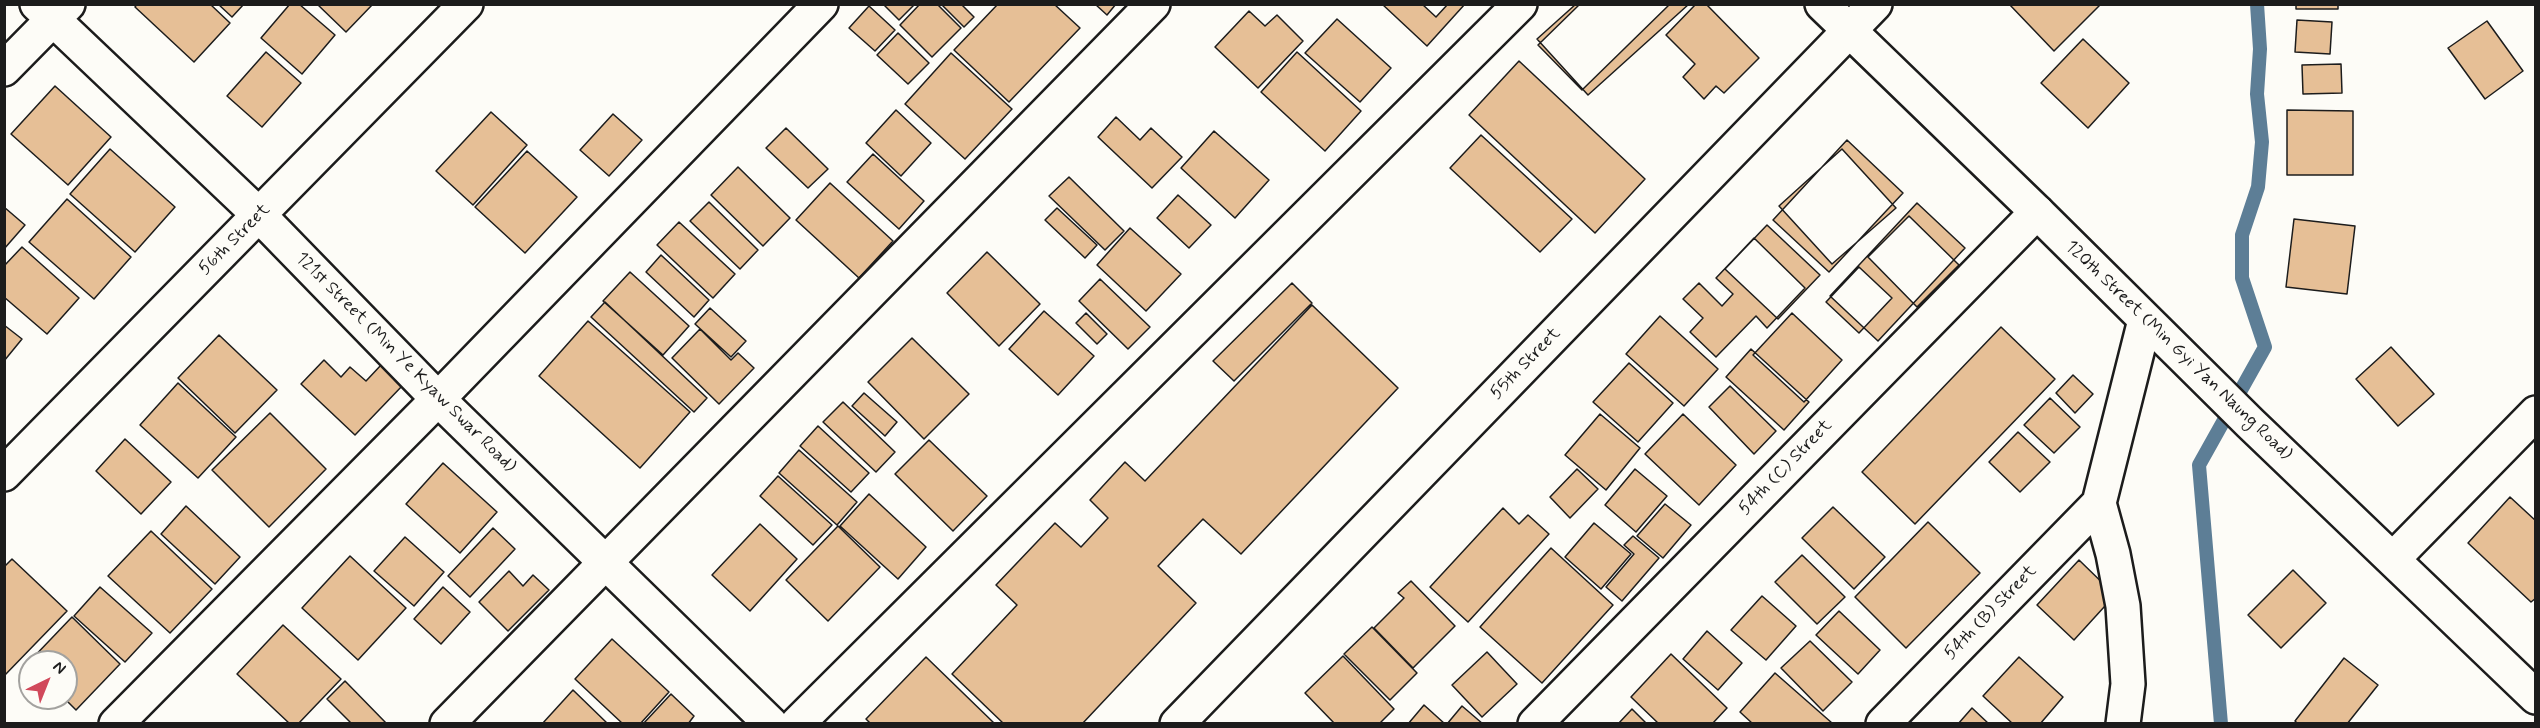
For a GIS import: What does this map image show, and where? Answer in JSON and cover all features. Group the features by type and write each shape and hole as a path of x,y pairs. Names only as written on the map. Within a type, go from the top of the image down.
{"street":[{"name":"56th Street","path":"4,474 466,4"},
{"path":"116,723 438,399 821,4"},
{"path":"447,723 1153,4"},
{"path":"797,723 1520,4"},
{"name":"120th Street (Min Gyi Yan Naung Road)","path":"1822,4 2250,423 2535,697"},
{"name":"55th Street","path":"1177,723 1875,4"},
{"name":"121st Street (Min Ye Kyaw Swar Road)","path":"53,10 260,215 438,399 771,723"},
{"path":"4,69 53,10"},
{"name":"54th (C) Street","path":"1535,723 2037,212"},
{"path":"2122,723 2128,684 2123,606 2113,554 2099,503 2145,320"},
{"path":"2393,559 2535,413"},
{"name":"54th (B) Street","path":"1882,723 2099,503"}],"building":[{"path":"137,4 210,4 230,23 194,62 135,7"},
{"path":"218,4 244,4 232,17"},
{"path":"290,4 299,4 335,35 302,74 261,38"},
{"path":"317,4 373,4 346,32"},
{"path":"883,4 915,4 899,20"},
{"path":"920,4 937,4 961,28 932,57 900,25"},
{"path":"941,4 961,4 974,17 964,27"},
{"path":"998,4 1054,4 1080,28 1009,102 954,50"},
{"path":"1095,4 1116,4 1107,15"},
{"path":"1382,4 1465,4 1427,46"},
{"path":"1422,4 1448,4 1436,17"},
{"path":"1576,4 1689,4 1588,95 1537,39"},
{"path":"1580,4 1670,4 1582,90 1538,45"},
{"path":"1696,4 1706,4 1759,58 1724,93 1716,86 1704,99 1683,77 1695,64 1666,35"},
{"path":"2009,4 2101,4 2054,51"},
{"path":"2296,4 2338,4 2338,9 2296,9"},
{"path":"869,6 895,30 875,51 849,28"},
{"path":"1249,11 1265,26 1277,15 1303,41 1258,88 1215,47"},
{"path":"1337,19 1391,68 1360,102 1305,53"},
{"path":"2297,20 2332,22 2330,54 2295,52"},
{"path":"2487,21 2523,71 2485,99 2448,48"},
{"path":"898,33 929,63 908,84 877,55"},
{"path":"2083,39 2129,83 2088,128 2041,83"},
{"path":"266,52 301,83 262,127 227,96"},
{"path":"1297,52 1361,111 1325,151 1261,92"},
{"path":"951,53 1012,109 965,159 905,104"},
{"path":"1519,61 1645,179 1595,233 1469,115"},
{"path":"2341,64 2342,93 2303,94 2302,65"},
{"path":"55,86 111,137 68,185 11,134"},
{"path":"896,110 931,143 901,176 866,143"},
{"path":"2287,110 2353,111 2353,175 2287,175"},
{"path":"491,112 527,145 473,205 436,171"},
{"path":"613,114 642,140 609,176 580,150"},
{"path":"1116,117 1140,140 1151,128 1182,157 1152,188 1098,137"},
{"path":"786,128 828,169 808,188 766,148"},
{"path":"1214,131 1269,180 1235,218 1181,168"},
{"path":"1481,135 1572,219 1540,252 1450,168"},
{"path":"1847,140 1903,193 1829,272 1773,220"},
{"path":"110,149 175,207 135,252 70,194"},
{"path":"1842,149 1896,208 1832,264 1779,206"},
{"path":"527,151 577,197 525,253 475,207"},
{"path":"873,154 924,201 899,229 847,182"},
{"path":"738,167 790,218 763,246 711,195"},
{"path":"1069,177 1124,231 1105,250 1049,196"},
{"path":"830,183 893,241 859,278 796,220"},
{"path":"1178,195 1211,225 1189,248 1157,218"},
{"path":"67,199 131,257 94,299 29,242"},
{"path":"709,202 758,250 740,269 690,221"},
{"path":"1917,203 1965,248 1878,341 1830,296"},
{"path":"4,207 25,225 4,249"},
{"path":"1057,208 1097,245 1085,258 1045,220"},
{"path":"1909,216 1959,265 1917,307 1868,257"},
{"path":"2294,219 2355,226 2347,294 2286,287"},
{"path":"679,222 735,274 713,298 657,245"},
{"path":"1767,225 1820,275 1778,319 1725,269"},
{"path":"1130,228 1181,274 1146,311 1097,265"},
{"path":"1754,238 1805,288 1767,328 1756,316 1716,357 1690,332 1703,318 1683,299 1699,283 1722,306 1733,294 1716,278"},
{"path":"22,247 79,298 47,334 4,297 4,266"},
{"path":"987,252 1040,304 999,346 947,293"},
{"path":"661,255 709,300 694,317 646,272"},
{"path":"1859,267 1892,298 1859,333 1826,302"},
{"path":"630,272 689,326 663,355 603,301"},
{"path":"1100,279 1150,327 1128,349 1079,301"},
{"path":"1292,283 1312,303 1234,381 1213,361"},
{"path":"605,302 707,398 694,412 591,317"},
{"path":"1312,305 1398,388 1241,554 1203,519 1158,566 1196,603 1082,724 1004,724 952,674 1017,605 996,585 1055,523 1081,547 1108,518 1090,500 1125,462 1145,481"},
{"path":"710,308 746,341 731,357 695,324"},
{"path":"1044,311 1094,356 1058,395 1009,349"},
{"path":"1086,313 1107,334 1097,344 1076,323"},
{"path":"1792,313 1842,360 1804,402 1753,355"},
{"path":"1660,316 1718,369 1684,406 1626,354"},
{"path":"588,321 690,412 640,468 539,376"},
{"path":"4,325 22,339 4,361"},
{"path":"2001,327 2055,379 1915,524 1862,472"},
{"path":"700,329 731,360 738,353 754,368 719,404 672,358"},
{"path":"219,335 277,390 235,433 178,378"},
{"path":"912,338 969,394 924,439 868,382"},
{"path":"2391,347 2434,394 2398,426 2356,379"},
{"path":"1751,349 1809,402 1784,430 1726,377"},
{"path":"324,360 341,377 350,367 366,381 382,364 403,385 355,435 301,384"},
{"path":"1629,363 1673,403 1638,442 1593,402"},
{"path":"2073,375 2093,394 2075,413 2056,393"},
{"path":"178,383 236,437 198,478 140,425"},
{"path":"1730,386 1776,431 1754,454 1709,407"},
{"path":"864,393 897,422 885,436 852,406"},
{"path":"2050,398 2080,427 2054,453 2024,425"},
{"path":"843,402 895,452 876,472 823,422"},
{"path":"270,413 326,469 269,527 212,470"},
{"path":"1600,414 1640,448 1606,490 1565,455"},
{"path":"1683,414 1736,465 1699,505 1645,454"},
{"path":"818,426 869,473 851,492 800,446"},
{"path":"2018,432 2050,462 2020,492 1989,462"},
{"path":"125,439 171,482 141,514 96,471"},
{"path":"929,440 987,496 953,531 895,474"},
{"path":"799,450 857,502 837,525 779,473"},
{"path":"443,463 497,512 460,553 406,504"},
{"path":"1577,469 1598,489 1570,518 1550,497"},
{"path":"1635,469 1667,496 1636,532 1605,505"},
{"path":"778,476 832,525 813,545 760,496"},
{"path":"869,494 926,547 898,579 840,526"},
{"path":"2510,497 2536,521 2536,598 2531,602 2468,543"},
{"path":"1665,504 1691,525 1663,558 1637,536"},
{"path":"186,506 240,557 215,584 161,534"},
{"path":"1833,507 1885,557 1854,589 1802,538"},
{"path":"1503,508 1519,524 1528,515 1549,534 1468,622 1430,587"},
{"path":"1928,522 1980,573 1906,648 1855,597"},
{"path":"1594,523 1631,554 1601,589 1565,557"},
{"path":"760,524 797,559 750,611 712,575"},
{"path":"838,526 880,567 828,621 786,580"},
{"path":"493,528 515,549 470,597 448,576"},
{"path":"151,531 212,589 170,633 108,576"},
{"path":"1633,536 1659,558 1622,601 1606,587 1634,554 1624,545"},
{"path":"405,537 444,572 414,606 374,571"},
{"path":"1551,548 1613,605 1542,683 1480,627"},
{"path":"1802,555 1845,597 1817,624 1775,582"},
{"path":"350,556 406,608 358,660 302,608"},
{"path":"12,559 67,611 29,650 18,650 18,662 4,676 4,567"},
{"path":"2079,560 2115,595 2074,640 2037,605"},
{"path":"2293,570 2326,603 2281,648 2248,615"},
{"path":"509,571 523,586 533,575 549,590 508,631 479,602"},
{"path":"1411,581 1455,626 1413,668 1374,628 1404,598 1398,593"},
{"path":"100,587 152,633 125,662 74,616"},
{"path":"443,587 470,612 441,644 414,619"},
{"path":"1762,596 1796,626 1766,660 1731,630"},
{"path":"1839,611 1880,650 1858,674 1816,635"},
{"path":"72,617 120,664 78,708 78,650 40,650"},
{"path":"283,625 341,679 298,724 290,724 237,674"},
{"path":"1372,627 1417,673 1390,700 1344,654"},
{"path":"1707,631 1742,663 1718,690 1683,659"},
{"path":"612,639 669,692 640,724 623,724 575,679"},
{"path":"1810,641 1852,682 1823,711 1781,668"},
{"path":"1487,652 1517,684 1482,717 1452,685"},
{"path":"1671,654 1727,708 1712,724 1659,724 1631,697"},
{"path":"1343,656 1394,709 1379,724 1335,724 1305,693"},
{"path":"926,657 995,724 871,724 866,719"},
{"path":"2019,657 2063,697 2040,724 2013,724 1983,696"},
{"path":"2344,658 2378,685 2347,724 2298,724 2295,721"},
{"path":"1775,673 1832,723 1753,724 1740,712"},
{"path":"345,681 387,724 352,724 327,699"},
{"path":"573,690 608,724 542,724"},
{"path":"671,694 694,716 688,724 643,724"},
{"path":"1424,705 1445,724 1408,724"},
{"path":"1462,706 1483,724 1447,724"},
{"path":"1972,708 1989,724 1958,724"},
{"path":"1632,709 1647,724 1618,724"}],"waterway":[{"path":"2221,724 2199,465 2265,347 2242,278 2242,235 2258,187 2262,142 2257,94 2260,49 2257,4"}]}
